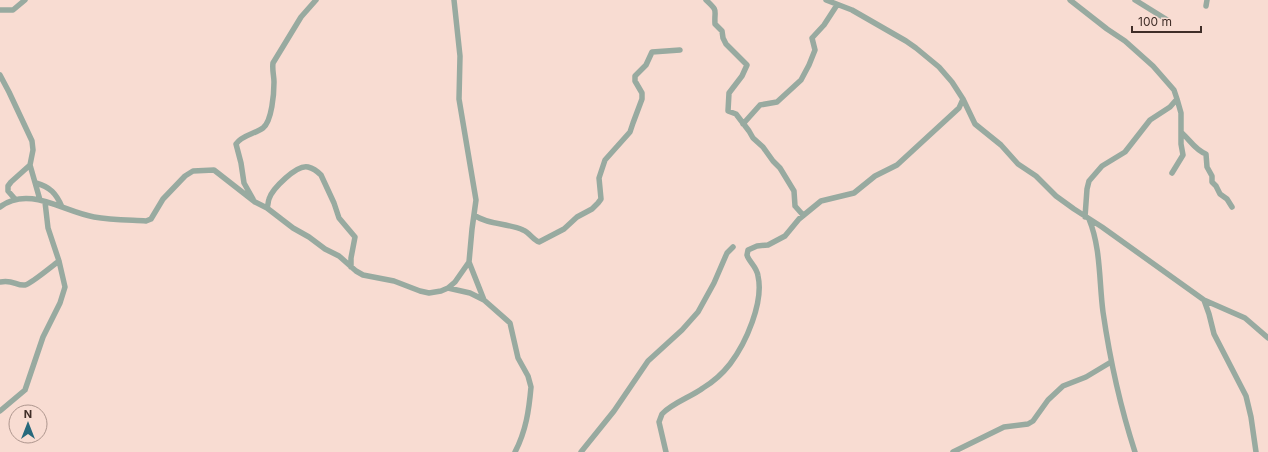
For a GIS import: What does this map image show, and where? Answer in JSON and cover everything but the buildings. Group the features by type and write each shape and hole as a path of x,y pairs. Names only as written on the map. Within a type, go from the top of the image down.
{"street":[{"path":"0,10 13,10 25,0"},
{"path":"255,202 244,182 236,144 267,124 273,101 273,63 301,17 316,0"},
{"path":"454,0 460,56 458,86 459,99 476,200 470,262 484,300"},
{"path":"706,0 714,7 716,11 715,24 722,31 723,40 747,65 742,76 729,93 727,105 728,111 735,113 753,138 780,168 794,191 796,206 803,215"},
{"path":"826,0 852,10 911,44 948,76 963,98 975,124 1001,145 1015,162 1036,176 1056,196 1204,300 1241,316 1268,338"},
{"path":"1070,0 1107,29 1126,41 1153,66 1174,90 1181,113 1181,144 1183,156 1172,173"},
{"path":"1135,0 1169,21"},
{"path":"743,124 760,105 777,102 801,80 815,50 812,38 826,22 837,4"},
{"path":"474,215 481,220 524,230 538,242 564,229 577,217 592,209 601,199 599,178 605,160 630,132 642,99 642,93 635,80 635,76 646,65 652,52 680,50"},
{"path":"0,76 32,141 33,150 30,165 43,201 48,228 59,261 64,287 60,303 43,337 25,390 0,411"},
{"path":"666,452 659,422 662,414 702,389 730,365 744,342 756,311 760,288 758,273 746,255 748,250 757,246 768,245 785,236 803,215 821,201 854,193 878,174 897,165 957,111 961,106 963,98"},
{"path":"1135,452 1120,402 1111,362 1103,312 1095,235 1087,218 1086,189 1089,181 1102,166 1121,156 1150,120 1170,107 1177,99"},
{"path":"1182,133 1199,151 1206,154 1207,167 1212,176 1212,182 1220,194 1232,207"},
{"path":"14,199 8,191 8,186 30,165"},
{"path":"267,208 268,199 271,194 284,179 298,168 308,166 318,172 322,175 339,218 355,237 351,258 352,267"},
{"path":"0,207 14,199 43,201 62,206 94,218 149,220 163,199 184,176 193,171 212,170 217,171 255,202 267,208 293,228 345,260 363,275 394,281 420,291 430,293 448,288 455,282 470,262"},
{"path":"36,183 46,186 58,198 62,206"},
{"path":"581,452 614,411 648,361 682,330 698,312 727,253 733,247"},
{"path":"0,282 14,282 20,285 30,284 59,261"},
{"path":"448,288 477,295 510,323 518,358 530,382 530,400 527,420 523,436 515,452"},
{"path":"1204,300 1214,334 1246,396 1250,411 1256,452"},
{"path":"953,452 1004,427 1028,424 1033,420 1048,400 1063,386 1091,374 1111,362"}]}
